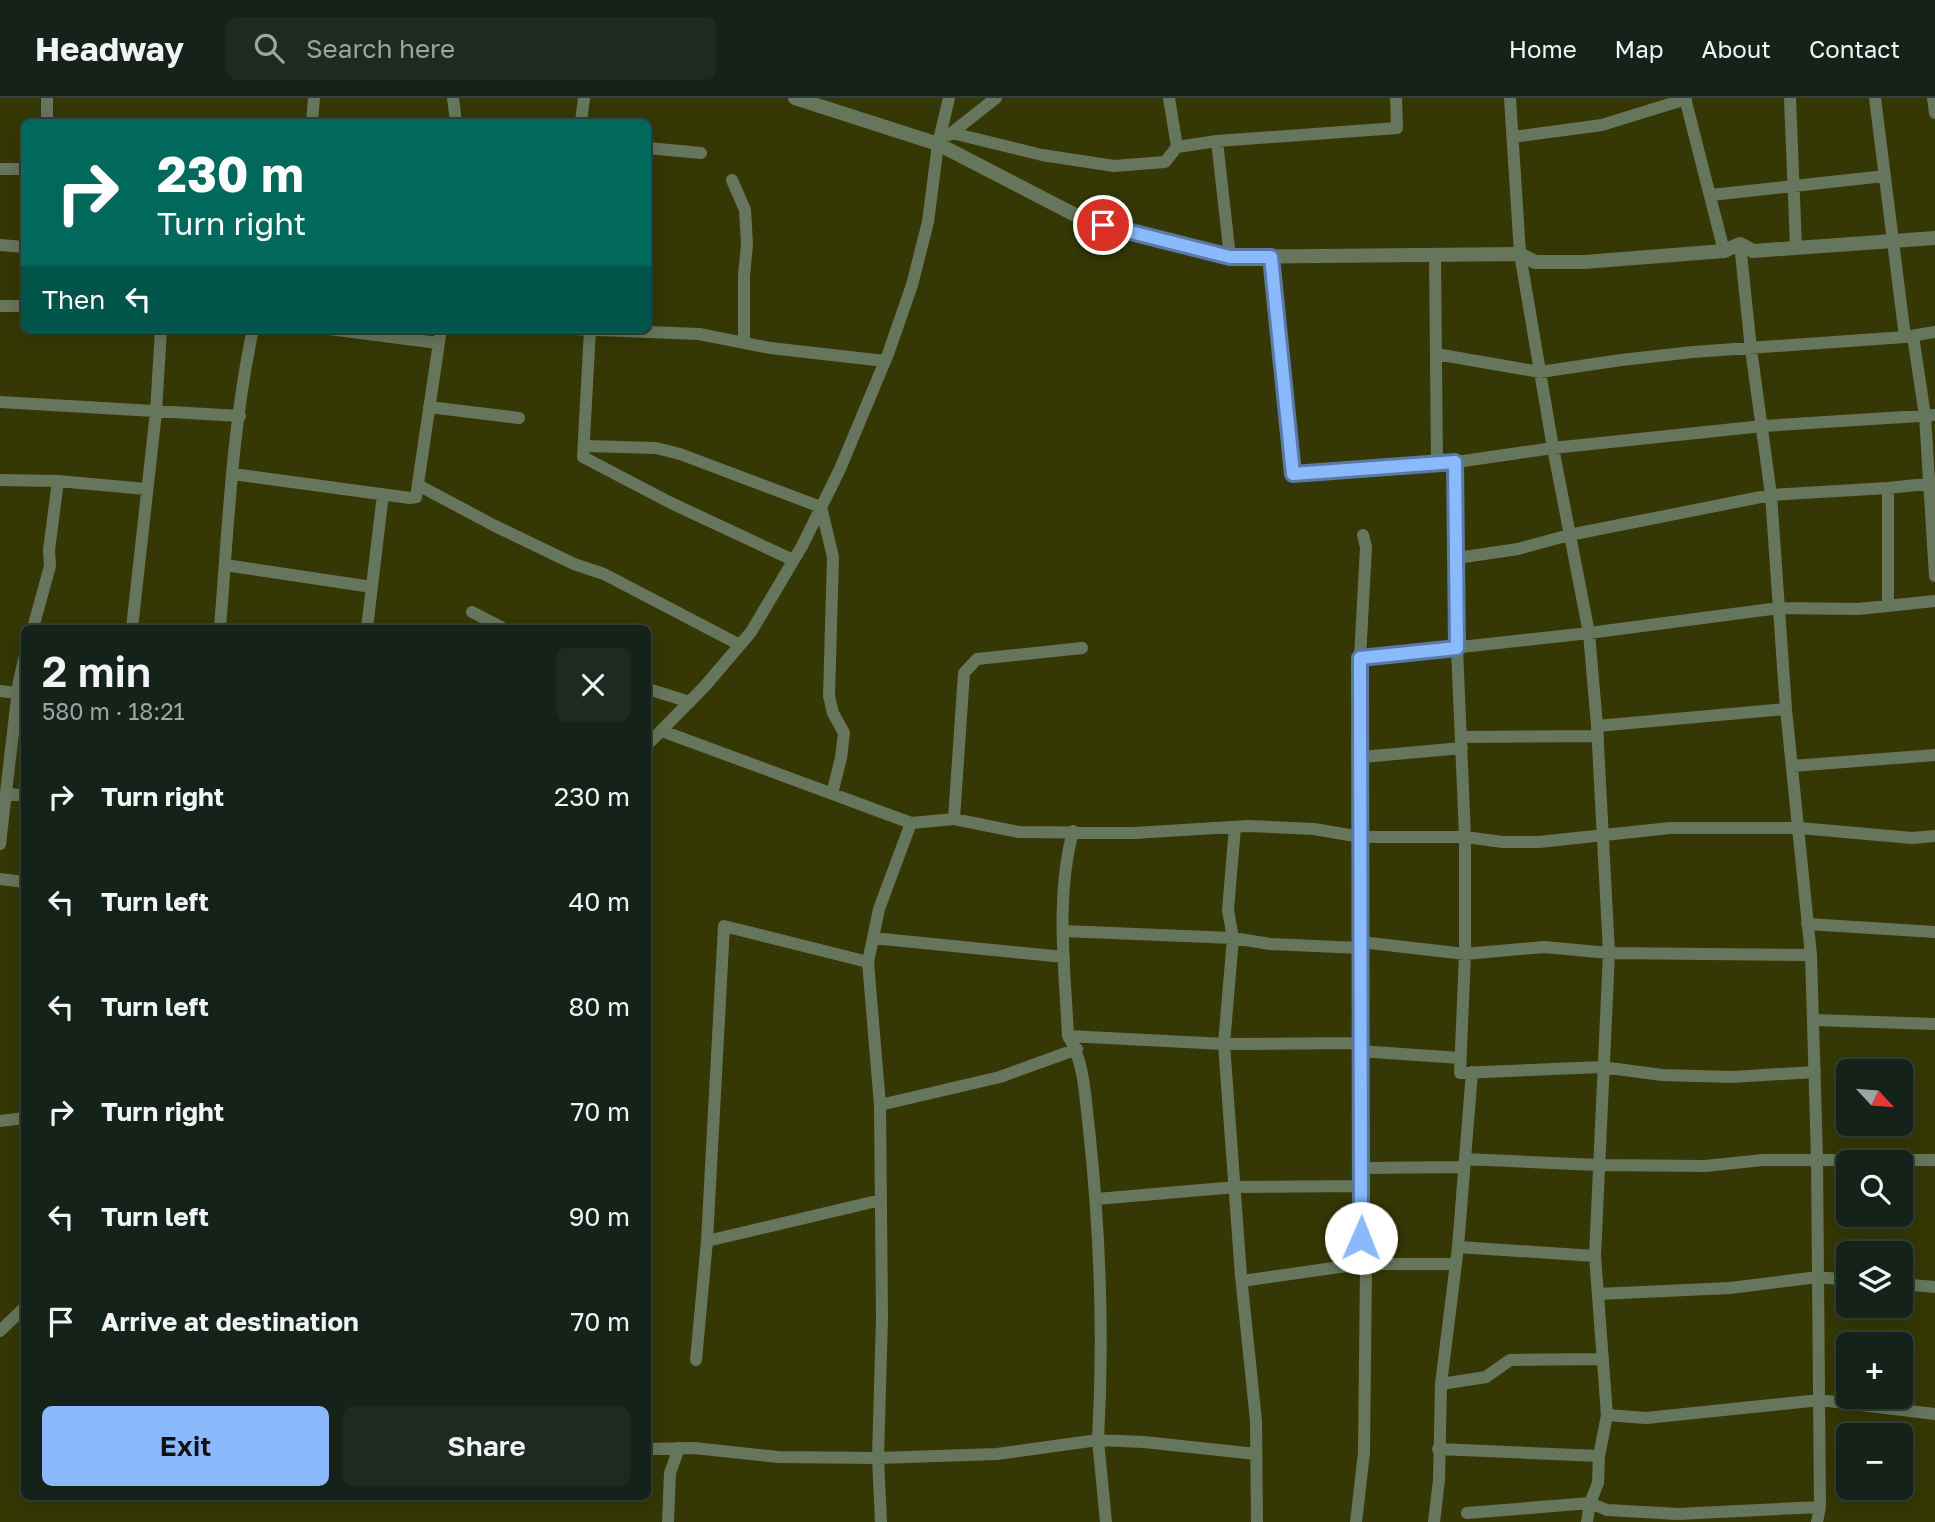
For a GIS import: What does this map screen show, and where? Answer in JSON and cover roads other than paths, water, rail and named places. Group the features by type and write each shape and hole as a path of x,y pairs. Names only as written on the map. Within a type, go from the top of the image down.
{"street":[{"path":"47,98 47,119"},
{"path":"312,119 314,98"},
{"path":"453,98 456,119"},
{"path":"582,119 584,98"},
{"path":"795,98 938,144 1085,220 1158,241 1230,257 1520,254 1535,262 1584,262 1724,251 1740,244"},
{"path":"651,741 690,702 751,632 821,507 885,361 912,285 929,222 938,144 949,98"},
{"path":"938,144 996,98"},
{"path":"1169,98 1177,147"},
{"path":"952,133 1042,155 1114,166 1165,162 1177,147 1217,141 1397,128 1396,98"},
{"path":"1510,98 1520,254 1588,633 1598,731 1609,953 1595,1256 1607,1415 1599,1456 1598,1483 1590,1503 1587,1522"},
{"path":"1790,98 1796,247"},
{"path":"1875,98 1892,241 1909,337 1930,416 1935,576"},
{"path":"1933,98 1935,113"},
{"path":"1513,137 1602,125 1685,99 1724,251"},
{"path":"1217,141 1230,257"},
{"path":"651,148 701,153"},
{"path":"0,169 21,169"},
{"path":"1710,195 1885,176"},
{"path":"732,180 745,210 747,244 744,343"},
{"path":"1740,244 1753,251 1935,238"},
{"path":"1740,244 1771,495 1786,709 1811,955 1820,1400 1820,1507 1817,1522"},
{"path":"0,245 21,247"},
{"path":"1435,256 1437,465"},
{"path":"1271,257 1293,474 1437,465 1553,448 1763,426 1930,416"},
{"path":"0,306 21,306"},
{"path":"651,332 699,334 744,343 885,361"},
{"path":"1436,354 1540,372 1621,360 1909,337 1935,332"},
{"path":"132,625 156,412 161,333"},
{"path":"220,625 233,474 246,362 252,333"},
{"path":"360,333 438,343"},
{"path":"233,474 416,497 440,333"},
{"path":"590,333 583,457 671,503 793,561"},
{"path":"0,402 240,416"},
{"path":"429,407 519,418"},
{"path":"584,446 656,448 680,454 821,507"},
{"path":"1455,462 1457,648 1465,837 1465,954 1460,1073 1602,1068 1732,1077 1815,1072"},
{"path":"0,480 58,481 146,489"},
{"path":"34,625 50,565 49,550 58,481"},
{"path":"1457,558 1518,549 1569,535 1771,495 1932,484"},
{"path":"418,485 562,558 604,573 740,645"},
{"path":"1888,488 1888,606"},
{"path":"367,625 383,494"},
{"path":"821,507 833,557 829,696 833,713 844,733 832,794"},
{"path":"1356,1522 1364,1453 1364,1264 1359,1047 1362,757 1360,658 1366,547 1363,536"},
{"path":"225,565 372,587"},
{"path":"1360,658 1588,633 1779,608 1858,609 1935,601"},
{"path":"472,612 497,625"},
{"path":"954,819 964,673 977,659 1082,648"},
{"path":"0,691 20,686 0,844"},
{"path":"651,690 690,702"},
{"path":"1362,757 1462,743 1598,731 1786,709"},
{"path":"662,731 911,823 954,819 1019,832 1134,832 1235,827 1314,829 1361,837 1465,837 1503,842 1602,837 1670,828 1800,828 1912,838 1935,836"},
{"path":"1792,766 1935,755"},
{"path":"6,793 21,796"},
{"path":"881,1522 878,1458 883,1317 880,1105 868,962 879,909 911,823"},
{"path":"1235,827 1228,910 1233,939 1224,1044 1242,1282 1256,1421 1257,1522"},
{"path":"1073,831 1067,855 1064,957 1068,1037 1077,1049 1097,1199 1101,1383 1098,1440 1106,1522"},
{"path":"0,879 21,882"},
{"path":"1807,924 1935,932"},
{"path":"696,1360 707,1241 724,926 868,962"},
{"path":"1063,931 1233,939 1270,944 1361,945 1465,954 1544,947 1609,953 1811,955"},
{"path":"873,938 1064,957"},
{"path":"1814,1020 1935,1024"},
{"path":"1068,1037 1359,1047 1460,1058"},
{"path":"880,1105 1000,1077 1077,1049"},
{"path":"1434,1522 1439,1480 1441,1384 1458,1247 1472,1072"},
{"path":"0,1121 21,1118"},
{"path":"1362,1168 1465,1163 1705,1166 1817,1158 1935,1160"},
{"path":"1097,1199 1236,1187 1362,1186"},
{"path":"707,1241 881,1200"},
{"path":"1458,1247 1595,1256"},
{"path":"1242,1282 1364,1264 1456,1264"},
{"path":"1598,1294 1730,1288 1818,1277 1836,1279"},
{"path":"1913,1285 1935,1287"},
{"path":"0,1331 21,1311"},
{"path":"1441,1384 1486,1377 1510,1360 1603,1359"},
{"path":"1607,1415 1646,1418 1820,1400 1935,1414"},
{"path":"651,1449 679,1448 778,1457 878,1458 997,1454 1098,1440 1256,1454"},
{"path":"668,1522 670,1473 679,1448"},
{"path":"1438,1450 1599,1456"},
{"path":"1466,1513 1590,1503 1607,1510 1678,1514 1820,1507"}]}
